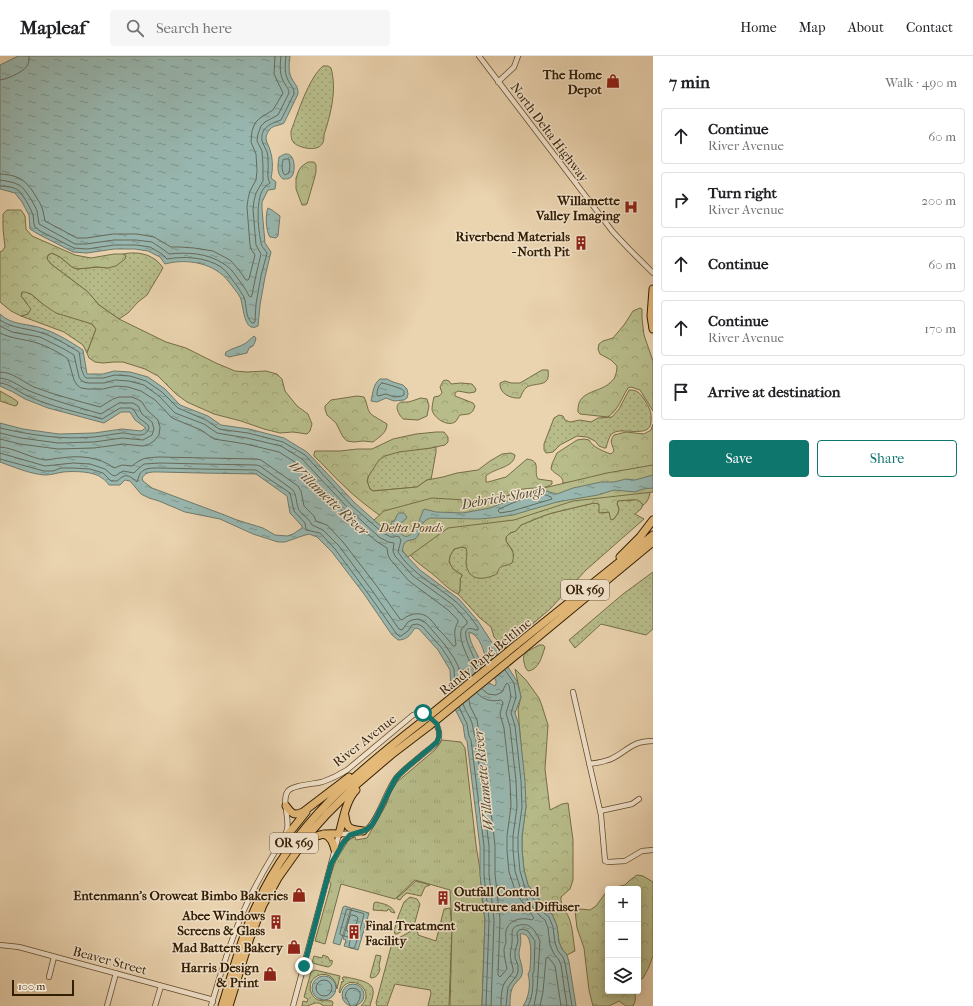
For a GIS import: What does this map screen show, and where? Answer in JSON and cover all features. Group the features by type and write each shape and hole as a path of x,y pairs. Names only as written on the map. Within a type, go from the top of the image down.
{"highway":[{"path":"653,289 651,316 653,329"},
{"path":"547,621 618,558 640,537 653,520"},
{"name":"Randy Papé Beltline","path":"229,1006 250,938 263,905 278,878 310,833 342,798 410,740 426,723 516,645 653,535"},
{"name":"Randy Papé Beltline","path":"222,1006 246,931 258,903 272,875 302,830 330,800 369,764 521,651 653,542"},
{"path":"292,858 310,839 318,835 339,834 351,796 354,792 410,740"},
{"path":"286,806 292,813 296,814 304,812 349,777 369,764"},
{"path":"281,843 312,806"},
{"path":"345,813 348,828 363,831"},
{"path":"324,834 332,840 335,850"}],"street":[{"name":"North Delta Highway","path":"479,56 613,232 653,273"},
{"path":"498,82 514,67 518,56"},
{"path":"573,692 600,811 604,860 614,862 625,861 642,851 653,850"},
{"name":"River Avenue","path":"286,806 285,798 289,790 338,776 413,715 420,712 426,714 437,724 439,736 437,742 396,778 373,823 368,829 363,831"},
{"path":"589,764 611,759 638,743 653,741"},
{"path":"600,811 632,804 639,799"},
{"path":"212,1004 225,960 245,907 262,874 281,843 286,830 288,824 286,806"},
{"path":"293,1006 339,834 363,831"},
{"path":"331,864 346,839 354,833"},
{"name":"Beaver Street","path":"0,945 19,948 210,998 212,1004"},
{"name":"Beaver Street","path":"49,977 54,957"},
{"path":"107,1006 116,973"},
{"name":"Beaver Street","path":"155,1006 161,986"}],"green space":[{"path":"323,66 328,66 331,68 333,76 331,110 324,135 324,141 316,148 304,148 293,142 291,131 308,88"},
{"path":"308,162 314,162 316,165 316,172 307,204 302,205 296,189 296,178 302,166"},
{"path":"7,210 21,210 25,216 26,229 32,236 75,255 91,258 114,254 123,254 126,256 125,259 116,266 108,268 98,267 77,269 52,253 48,255 47,259 51,264 88,292 99,305 119,319 166,342 186,348 235,371 266,371 277,374 282,379 285,391 297,406 308,414 312,424 310,431 307,434 293,432 280,433 214,414 187,402 176,394 158,376 145,369 123,362 95,362 89,358 87,353 96,329 92,324 56,313 31,294 22,292 21,296 31,309 28,314 21,316 11,311 0,302 0,252 5,247 3,214"},
{"path":"52,253 77,269 98,267 108,268 126,256 123,254 129,253 140,253 155,259 163,268 147,295 128,313 119,319 99,305 88,292 51,264 47,259 48,255"},
{"path":"25,291 44,305 92,324 96,329 87,353 83,345 64,332 21,316 28,314 27,303 21,296 22,292"},
{"path":"640,308 642,309 644,335 653,361 653,411 640,390 631,387 628,388 617,407 608,417 580,414 578,412 579,405 584,396 605,387 614,379 616,374 617,366 611,360 600,354 598,349 599,344 613,338 633,311"},
{"path":"542,370 548,370 547,380 545,382 527,387 520,398 506,395 501,390 500,383 505,381 520,383"},
{"path":"446,380 451,384 472,384 476,389 475,392 469,393 458,391 455,393 455,396 473,403 475,406 471,413 460,415 456,421 452,423 445,423 441,421 435,416 432,410 434,397 439,396 442,393 440,387 443,381"},
{"path":"629,390 639,393 649,407 651,412 650,427 646,430 636,432 615,432 610,436 606,448 599,446 595,441 587,437 577,436 560,445 553,452 546,453 544,450 544,444 554,418 559,415 563,416 565,420 570,422 580,420 591,422 598,418 612,417 619,409"},
{"path":"0,391 18,402 17,405 15,406 0,401"},
{"path":"357,396 364,397 370,413 387,424 386,430 373,442 347,441 343,437 336,423 327,415 325,406 331,400"},
{"path":"421,398 427,399 429,406 427,416 418,420 403,419 397,405 401,402 410,402"},
{"path":"653,424 653,472 563,483 562,478 551,469 557,453 577,440 589,440 593,445 604,452 611,454 614,451 611,441 614,435 626,432 644,434 651,430"},
{"path":"444,432 448,437 448,442 445,445 399,452 385,456 379,460 368,477 367,481 370,489 373,491 417,487 427,480 478,470 502,454 511,453 515,455 511,463 486,476 486,482 506,477 527,459 532,460 536,464 538,479 552,481 552,484 542,488 527,488 496,499 382,517 352,494 314,456 315,451 372,449 393,439 416,434"},
{"path":"436,447 431,480 427,480 417,487 373,491 370,488 368,484 368,477 375,464 384,456 403,451"},
{"name":"Delta Ponds","path":"653,465 653,492 573,501 514,520 448,528 408,557 374,520 384,511 432,498 482,501 607,473"},
{"path":"648,491 650,493 649,497 647,502 643,505 637,500 618,501 618,513 614,519 611,520 609,512 599,513 599,504 594,503 552,513 521,525 516,531 510,533 506,537 506,541 513,554 512,563 499,568 497,574 487,578 478,578 470,574 466,564 466,548 462,547 454,549 450,556 449,562 453,569 462,575 460,579 460,591 458,594 419,564 405,548 431,529 578,499"},
{"path":"637,499 643,505 635,514 644,519 586,570 550,609 500,652 497,640 494,637 491,627 480,618 458,594 460,591 460,579 462,575 453,569 449,562 450,556 454,549 462,547 466,548 468,550 467,556 499,568 507,565 513,551 506,541 506,537 510,533 516,531 521,525 552,513 594,503 599,504 599,512 609,512 614,519 619,509 617,504 618,501"},
{"path":"653,572 653,629 646,635 601,624 575,648 569,640 623,594"},
{"path":"539,645 543,645 545,647 541,658 535,668 528,671 523,659 524,656 527,652"},
{"path":"515,669 526,680 539,698 548,725 545,769 550,810 562,804 568,803 573,840 573,880 570,889 561,897 561,900 570,922 575,951 567,955 559,942 557,926 552,914 547,910 528,885 524,870 522,836 526,807 518,709 521,697"},
{"path":"442,740 461,742 465,748 485,920 482,1006 450,1006 452,929 450,890 415,880 395,899 341,884 325,944 315,941 331,884 329,881 330,876 342,847 346,842 355,837 356,840 367,838 397,782 436,749"},
{"path":"637,875 643,876 653,882 653,956 648,969 641,979 641,886 620,886 625,885"},
{"path":"416,881 430,885 425,887 421,896 407,893 400,900 397,899 397,898"},
{"path":"605,894 605,994 635,994 635,1002 633,1006 626,1006 619,1001 609,1006 593,1006 589,990 584,948 577,928 575,911 580,909 590,910 596,906"},
{"path":"410,897 417,899 420,904 415,922 414,924 395,934 394,931 404,902"},
{"path":"374,903 385,904 394,910 395,913 391,912 389,909 387,911 373,910"},
{"path":"450,908 452,929 449,1006 428,1006 431,993 430,990 395,984 387,1006 377,1006 376,1003 393,941 415,929 418,935 436,941 444,909"},
{"path":"323,955 328,957 330,961 332,960 332,964 330,966 328,967 312,963 314,956 322,958"},
{"path":"376,955 381,956 379,966 380,969 377,975 371,978 370,977"},
{"path":"315,970 340,976 337,989 335,982 331,977 326,975 316,977 310,986 311,993 316,999 332,1001 332,1006 324,1006 319,1003 315,1003 302,1006 303,1001 307,1002 308,999 304,997 311,972"},
{"path":"343,977 366,982 372,987 373,994 370,1006 361,1006 365,1000 366,994 364,988 360,984 349,983 344,986 340,993 339,992 342,981 343,982 344,980 342,979"}],"water":[{"path":"18,56 290,56 290,74 297,88 298,94 284,123 270,129 266,137 272,160 271,178 276,182 275,189 268,190 262,202 265,243 271,252 260,305 258,326 249,326 245,318 238,293 223,276 208,266 191,262 173,262 165,264 160,257 148,251 135,249 114,249 87,253 73,252 30,229 29,215 22,202 15,193 0,189 0,65"},
{"path":"289,154 291,156 294,163 293,174 288,179 283,179 278,172 279,157"},
{"path":"268,208 280,216 278,236 276,238 270,237 269,235 266,218"},
{"name":"Willamette River","path":"0,314 10,321 49,331 64,338 83,350 87,374 103,374 114,371 130,372 148,377 165,389 180,405 208,416 221,425 249,429 284,438 307,452 354,502 385,530 392,534 394,531 391,528 392,522 399,513 404,513 407,517 402,522 401,534 404,536 408,536 414,531 424,509 436,512 463,513 490,508 523,494 546,491 557,494 573,488 601,482 614,482 626,479 635,480 653,475 653,488 635,492 614,490 598,495 557,502 513,515 491,518 430,518 424,521 417,538 405,542 402,551 420,570 459,599 478,621 517,681 521,697 515,713 519,725 525,781 526,807 522,836 524,870 528,885 547,910 552,914 557,926 559,942 567,955 569,962 576,1006 523,1006 527,999 529,990 528,974 530,970 531,948 528,937 525,934 520,934 521,941 519,953 522,974 512,990 510,1006 482,1006 485,920 480,875 480,847 467,741 465,738 463,725 456,711 451,689 450,670 438,650 419,629 414,629 409,636 403,639 398,640 392,635 364,594 332,552 317,537 309,534 285,542 278,542 253,534 220,519 185,512 149,498 141,494 130,481 125,480 120,485 109,485 105,480 94,474 63,472 47,475 39,474 0,462 0,423 23,429 59,434 94,433 122,429 141,431 146,428 135,420 130,412 121,412 104,423 48,408 25,399 0,386","holes":["150,472 256,474 287,496 290,513 302,526 302,528 287,536 275,535 263,528 237,520 152,488 143,481 142,478 146,474","469,632 473,634 481,644 496,681 495,686 489,683 472,644"]},
{"path":"254,336 256,338 255,342 253,346 249,348 247,353 229,357 225,355 226,352 244,344"},
{"path":"380,379 387,379 403,385 407,389 407,398 404,400 394,401 386,398 377,402 371,401 375,386"},
{"path":"345,906 351,908 340,945 333,943 343,907"},
{"path":"352,908 369,913 358,950 344,946 346,940 343,939"},
{"path":"324,976 332,980 336,988 332,996 324,1000 316,996 312,988 316,980"},
{"path":"349,984 357,984 364,991 364,999 357,1006 349,1006 342,999 342,991"}],"place":[{"name":"The Home Depot","path":"613,81"},
{"name":"Willamette Valley Imaging","path":"631,207"},
{"name":"Riverbend Materials - North Pit","path":"581,243"},
{"name":"Entenmann's Oroweat Bimbo Bakeries","path":"299,895"},
{"name":"Outfall Control Structure and Diffuser","path":"443,898"},
{"name":"Abee Windows Screens & Glass","path":"276,922"},
{"name":"Final Treatment Facility","path":"354,932"},
{"name":"Mad Batters Bakery","path":"294,947"},
{"name":"Harris Design & Print","path":"270,974"}],"route":[{"path":"304,966 331,864 343,843 350,835 366,830 372,825 396,778 438,740 439,732 437,724 423,713"}],"water label":[{"name":"Debrick Slough","path":"503,497"}]}
